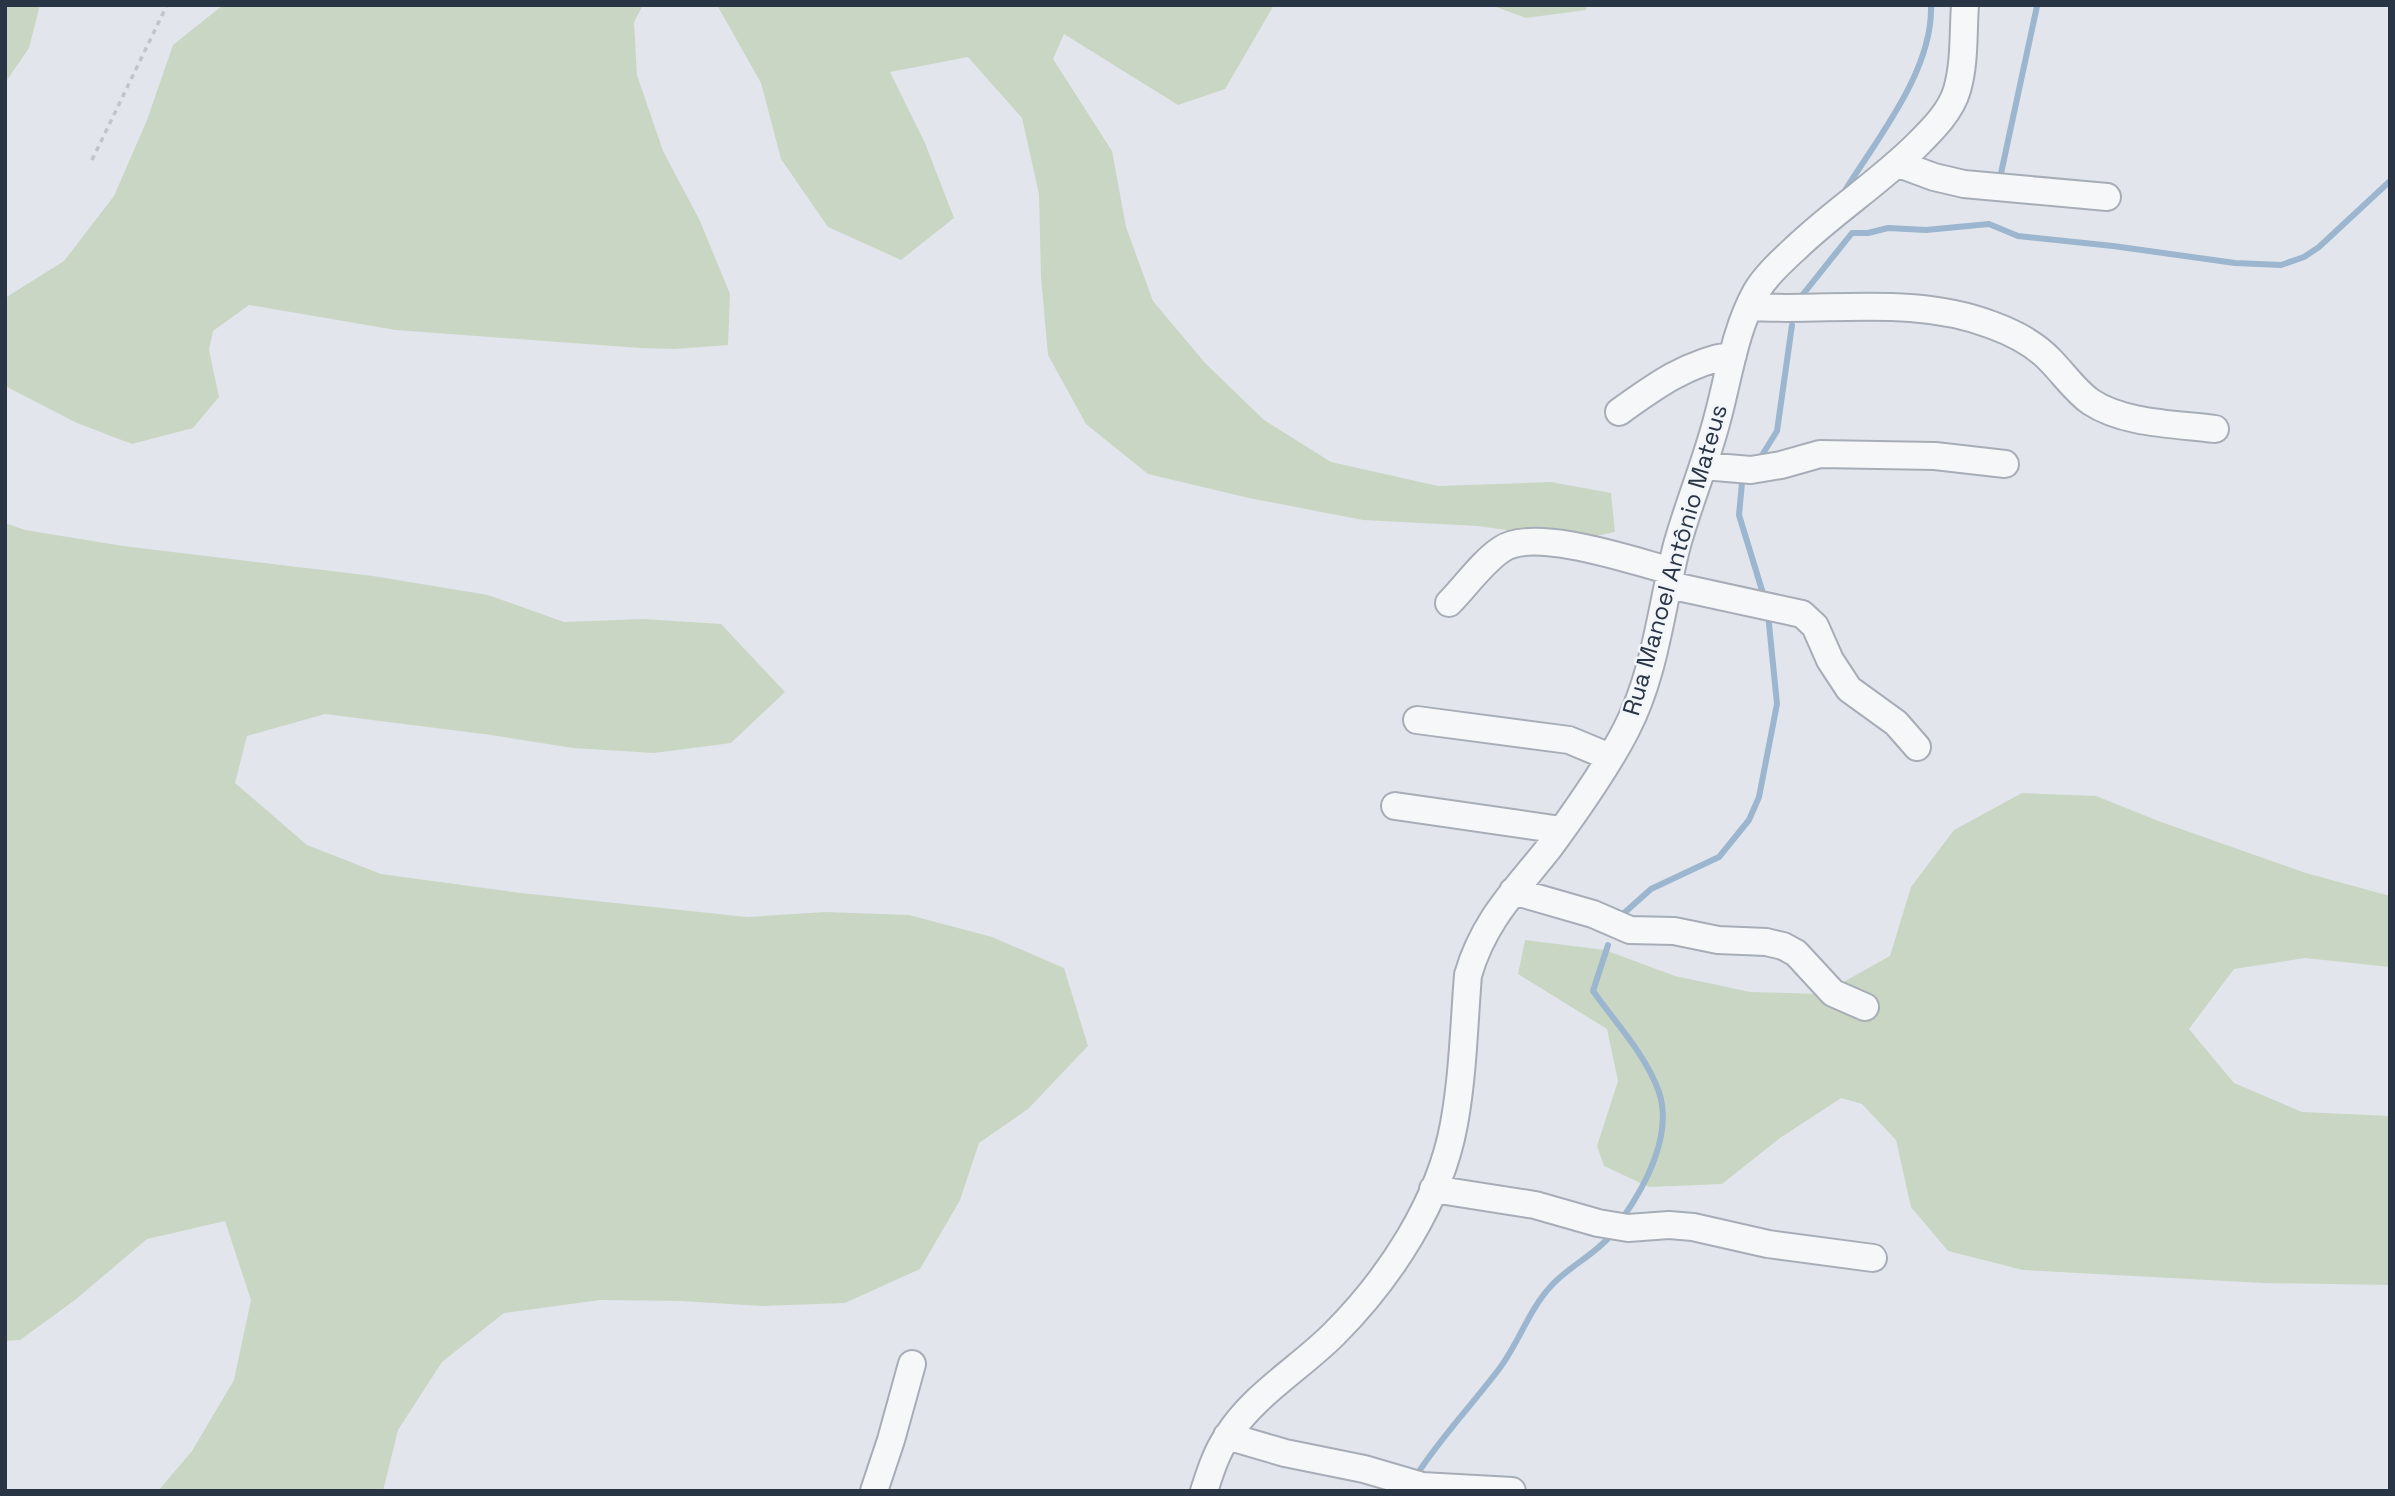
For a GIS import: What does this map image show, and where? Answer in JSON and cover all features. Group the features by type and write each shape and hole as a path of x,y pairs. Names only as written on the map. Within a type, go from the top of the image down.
{"street":[{"name":"Rua Manoel Antônio Mateus","path":"1204,1491 1218,1452 1227,1436 1252,1406 1318,1349 1356,1310 1399,1252 1433,1189 1454,1126 1468,975 1475,953 1485,930 1561,830 1610,757 1637,705 1653,655 1670,578 1749,307 1757,291 1790,253 1899,164 1948,109 1957,90 1965,5"},
{"path":"1899,164 1934,177 1964,184 2106,197"},
{"path":"1749,307 1790,310 1898,306 1946,311 2010,332 2031,344 2079,391 2106,410 2130,417 2216,429"},
{"path":"1619,412 1681,370 1708,359 1733,355"},
{"path":"1703,466 1751,470 1820,454 1936,456 2005,464"},
{"path":"1449,603 1496,554 1515,543 1565,544 1670,578 1802,614 1815,626 1830,660 1849,689 1896,723 1917,747"},
{"path":"1417,720 1569,740 1610,757"},
{"path":"1395,806 1561,830"},
{"path":"1513,891 1594,914 1630,930 1674,931 1718,940 1766,942 1783,946 1796,953 1833,993 1865,1007"},
{"path":"1433,1189 1535,1206 1628,1228 1693,1227 1768,1244 1873,1258"},
{"path":"874,1491 912,1364"},
{"path":"1227,1436 1285,1453 1364,1469 1411,1483 1512,1491"}],"path":[{"path":"92,160 167,5"}],"green space":[{"path":"5,5 40,5 29,48 5,83"},
{"path":"223,5 643,5 634,22 637,75 663,151 700,221 730,294 728,345 675,349 640,348 396,330 249,305 213,331 209,350 219,397 193,428 132,444 77,423 5,386 5,298 64,261 114,196 147,120 173,45"},
{"path":"717,5 1274,5 1225,89 1178,105 1064,34 1053,59 1112,151 1126,227 1153,301 1205,363 1264,420 1331,462 1438,486 1551,482 1611,493 1615,532 1576,540 1478,526 1363,520 1249,498 1148,474 1086,424 1048,355 1041,277 1039,194 1022,118 968,57 890,72 925,143 954,218 901,260 828,227 781,159 761,83"},
{"path":"1491,5 1586,5 1586,10 1526,18"},
{"path":"5,523 25,530 123,546 373,576 488,595 564,622 643,619 721,624 785,692 731,743 654,753 573,748 325,714 247,736 235,783 307,845 381,874 521,893 747,917 825,912 909,915 992,937 1064,968 1088,1046 1028,1109 979,1143 960,1200 920,1269 845,1303 761,1306 600,1300 504,1313 442,1362 398,1430 383,1491 158,1491 192,1451 234,1380 251,1300 225,1221 147,1239 75,1300 20,1340 5,1341"},
{"path":"2022,793 2096,796 2306,873 2390,896 2390,967 2305,958 2234,969 2189,1029 2234,1083 2302,1112 2390,1116 2390,1285 2263,1283 2023,1270 1948,1251 1911,1207 1896,1140 1862,1104 1841,1098 1780,1138 1722,1184 1649,1187 1604,1166 1597,1146 1618,1081 1607,1029 1518,974 1525,940 1605,950 1675,976 1750,992 1822,994 1890,956 1911,887 1954,830"}],"waterway":[{"path":"1846,189 1888,125 1914,78 1929,29 1931,5"},
{"path":"2000,178 2037,6"},
{"path":"1800,298 1852,233 1868,233 1888,228 1926,230 1989,224 2018,236 2235,263 2281,265 2304,257 2319,247 2390,181"},
{"path":"1759,460 1777,431 1792,325"},
{"path":"1742,483 1739,515 1765,600"},
{"path":"1623,914 1651,889 1719,857 1749,820 1759,797 1777,704 1768,614"},
{"path":"1608,945 1593,991 1646,1065 1659,1092 1662,1108 1660,1142 1655,1158 1640,1191 1622,1219"},
{"path":"1416,1476 1435,1448 1499,1369 1543,1296 1558,1279 1612,1234"}]}
